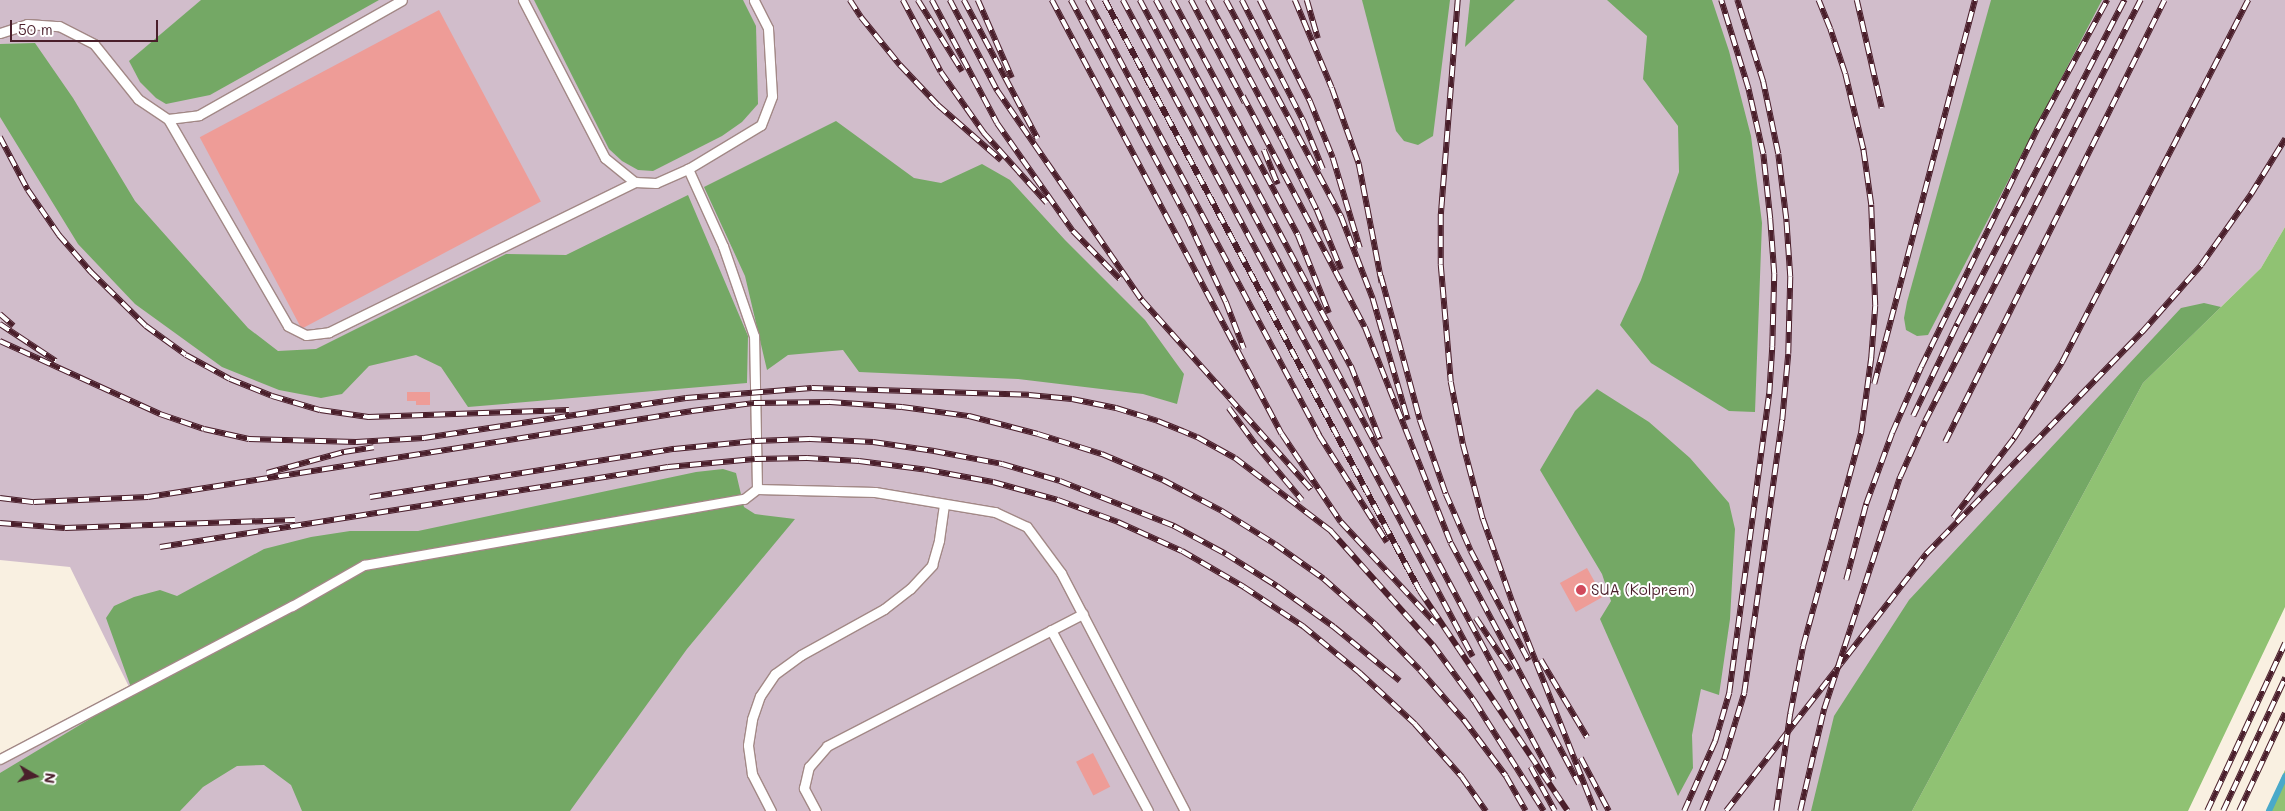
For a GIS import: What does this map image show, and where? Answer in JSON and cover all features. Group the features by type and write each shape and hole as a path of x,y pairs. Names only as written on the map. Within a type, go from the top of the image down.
{"lane":[{"path":"168,119 199,115 402,0"},
{"path":"523,0 605,158 635,182"},
{"path":"0,33 27,24 60,26 94,44 138,99 168,119 288,326 306,335 329,332 635,182 656,183 688,169 761,126 772,96 768,28 754,0"},
{"path":"688,169 723,246 754,336 757,489"},
{"path":"0,759 292,606 364,565 744,499 757,489 875,492 995,512 1027,527 1061,573 1185,811"},
{"path":"771,811 752,774 748,745 752,719 760,696 774,674 801,655 884,609 910,589 932,565 939,540 944,504"},
{"path":"816,811 804,788 809,767 826,746 1083,614"},
{"path":"1051,630 1148,811"}],"shaded area":[{"path":"0,0 2285,0 2285,227 2261,268 2143,383 1912,811 3,811 0,803 0,761 132,693 70,567 0,560"}],"green space":[{"path":"201,0 379,0 210,95 166,104 156,98 140,82 129,61"},
{"path":"534,0 743,0 756,26 758,104 742,122 722,136 653,171 638,170 622,161 609,149"},
{"path":"1362,0 1450,0 1433,136 1418,145 1404,141 1396,131"},
{"path":"1470,0 1515,0 1465,47"},
{"path":"1607,0 1712,0 1729,51 1751,136 1762,223 1755,412 1729,411 1651,363 1620,325 1641,280 1679,172 1678,126 1643,79 1647,36"},
{"path":"1991,0 2102,0 1928,335 1917,336 1906,330 1904,318 1907,302"},
{"path":"35,43 73,98 135,201 248,328 278,351 316,349 506,254 566,255 688,195 748,336 747,383 468,407 441,367 416,355 369,366 342,394 321,398 279,390 222,367 135,304 78,244 0,117 0,44"},
{"path":"836,121 914,178 941,183 982,164 1010,180 1065,240 1145,320 1184,374 1177,404 1143,394 1018,379 859,372 843,350 788,355 767,370 745,276 704,187"},
{"path":"2285,227 2285,607 2188,811 1912,811 2143,383 2261,268"},
{"path":"2204,303 2221,307 2143,383 1912,811 1811,811 1834,716 1909,600 2181,308"},
{"path":"1597,389 1649,422 1690,458 1729,503 1735,529 1730,619 1719,695 1701,689 1692,735 1693,768 1678,796 1600,619 1611,601 1602,574 1540,470 1575,411"},
{"path":"723,469 736,473 744,507 755,514 795,519 687,649 570,811 302,811 291,785 264,765 237,766 203,787 180,811 0,811 0,773 133,693 106,618 114,606 134,597 160,590 177,596 264,549 311,537 350,531 418,531 696,472"},
{"path":"2285,770 2285,811 2267,811"}],"building":[{"path":"439,10 541,202 302,329 200,137"},
{"path":"407,392 430,392 430,405 416,405 416,401 407,401"},
{"name":"SUA (Kolprem)","path":"1587,568 1603,597 1576,612 1560,583"},
{"path":"1093,753 1110,787 1093,795 1076,762"}],"waterway":[{"path":"2269,811 2285,776"}],"railway":[{"path":"850,0 861,17 900,65 938,105 1001,160"},
{"path":"903,0 941,72 984,133 1047,203"},
{"path":"918,0 962,71"},
{"path":"932,0 997,123 1073,231 1120,279"},
{"path":"950,0 997,90 1142,300 1311,489"},
{"path":"964,0 1038,139"},
{"path":"978,0 1012,78"},
{"path":"1052,0 1282,434 1341,522 1436,624"},
{"path":"1071,0 1186,216 1226,302 1244,349"},
{"path":"1088,0 1319,435 1387,542"},
{"path":"1105,0 1420,591 1568,811"},
{"path":"1123,0 1473,657"},
{"path":"1140,0 1554,780"},
{"path":"1156,0 1351,366 1380,439"},
{"path":"1173,0 1298,235 1329,313"},
{"path":"1191,0 1245,103"},
{"path":"1208,0 1282,139 1317,210 1341,269"},
{"path":"1226,0 1341,216 1373,299 1408,420"},
{"path":"1242,0 1303,120 1323,169"},
{"path":"1260,0 1310,101 1333,158 1360,248"},
{"path":"1295,0 1332,88 1359,164 1382,283"},
{"path":"1307,0 1318,38"},
{"path":"1458,0 1441,214 1441,265 1451,382 1463,444 1483,519 1512,601 1595,811"},
{"path":"1684,811 1715,741 1729,693 1769,394 1772,347 1774,274 1763,154 1748,88 1721,0"},
{"path":"1702,811 1724,759 1744,693 1782,420 1788,354 1790,277 1786,219 1778,154 1763,82 1737,0"},
{"path":"1776,811 1790,714 1803,646 1861,432 1871,358 1875,306 1871,205 1863,149 1845,74 1818,0"},
{"path":"1857,0 1882,108"},
{"path":"1874,384 1975,0"},
{"path":"1846,580 1866,504 1892,433 1921,367 2037,129 2107,0"},
{"path":"1913,416 1957,324 2124,0"},
{"path":"1800,811 1824,709 1900,477 1925,421 2140,0"},
{"path":"1945,442 2164,0"},
{"path":"1953,518 2014,438 2062,362 2248,0"},
{"path":"1243,96 1365,327 1451,543 1579,784"},
{"path":"0,137 28,190 59,235 91,272 146,326 186,355 230,379 272,396 320,410 368,417 569,410"},
{"path":"1726,811 1926,554 2142,332 2201,265 2251,194 2285,139"},
{"path":"1264,150 1278,184"},
{"path":"1381,276 1420,420 1446,494 1471,551 1529,661"},
{"path":"0,314 14,326"},
{"path":"0,324 56,361"},
{"path":"0,341 160,414 204,429 249,439 356,442 424,438 686,398 812,388 1029,395 1072,399 1116,408 1158,421 1197,437 1235,458 1331,531 1433,645 1475,702 1544,811"},
{"path":"0,498 34,502 148,497 692,411 754,403 830,402 902,407 969,416 1038,434 1102,454 1163,480 1222,511 1275,544 1324,579 1375,624 1420,670 1464,720 1506,776 1526,811"},
{"path":"1229,408 1256,445 1302,500"},
{"path":"370,497 674,449 755,441 810,439 873,442 934,451 1002,464 1060,481 1174,526 1226,554 1277,586 1334,627 1400,681"},
{"path":"267,473 344,452 374,447"},
{"path":"160,547 668,467 755,459 807,458 859,461 928,470 993,482 1058,500 1118,522 1182,551 1244,587 1303,626 1360,673 1415,724 1462,777 1486,811"},
{"path":"0,523 65,528 295,520"},
{"path":"1476,618 1511,670"},
{"path":"2207,811 2285,643"},
{"path":"1541,660 1587,737"},
{"path":"2223,811 2285,678"},
{"path":"2239,811 2285,713"},
{"path":"1581,758 1609,811"},
{"path":"1531,767 1555,811"}],"place":[{"name":"SUA (Kolprem)","path":"1581,590"}]}
